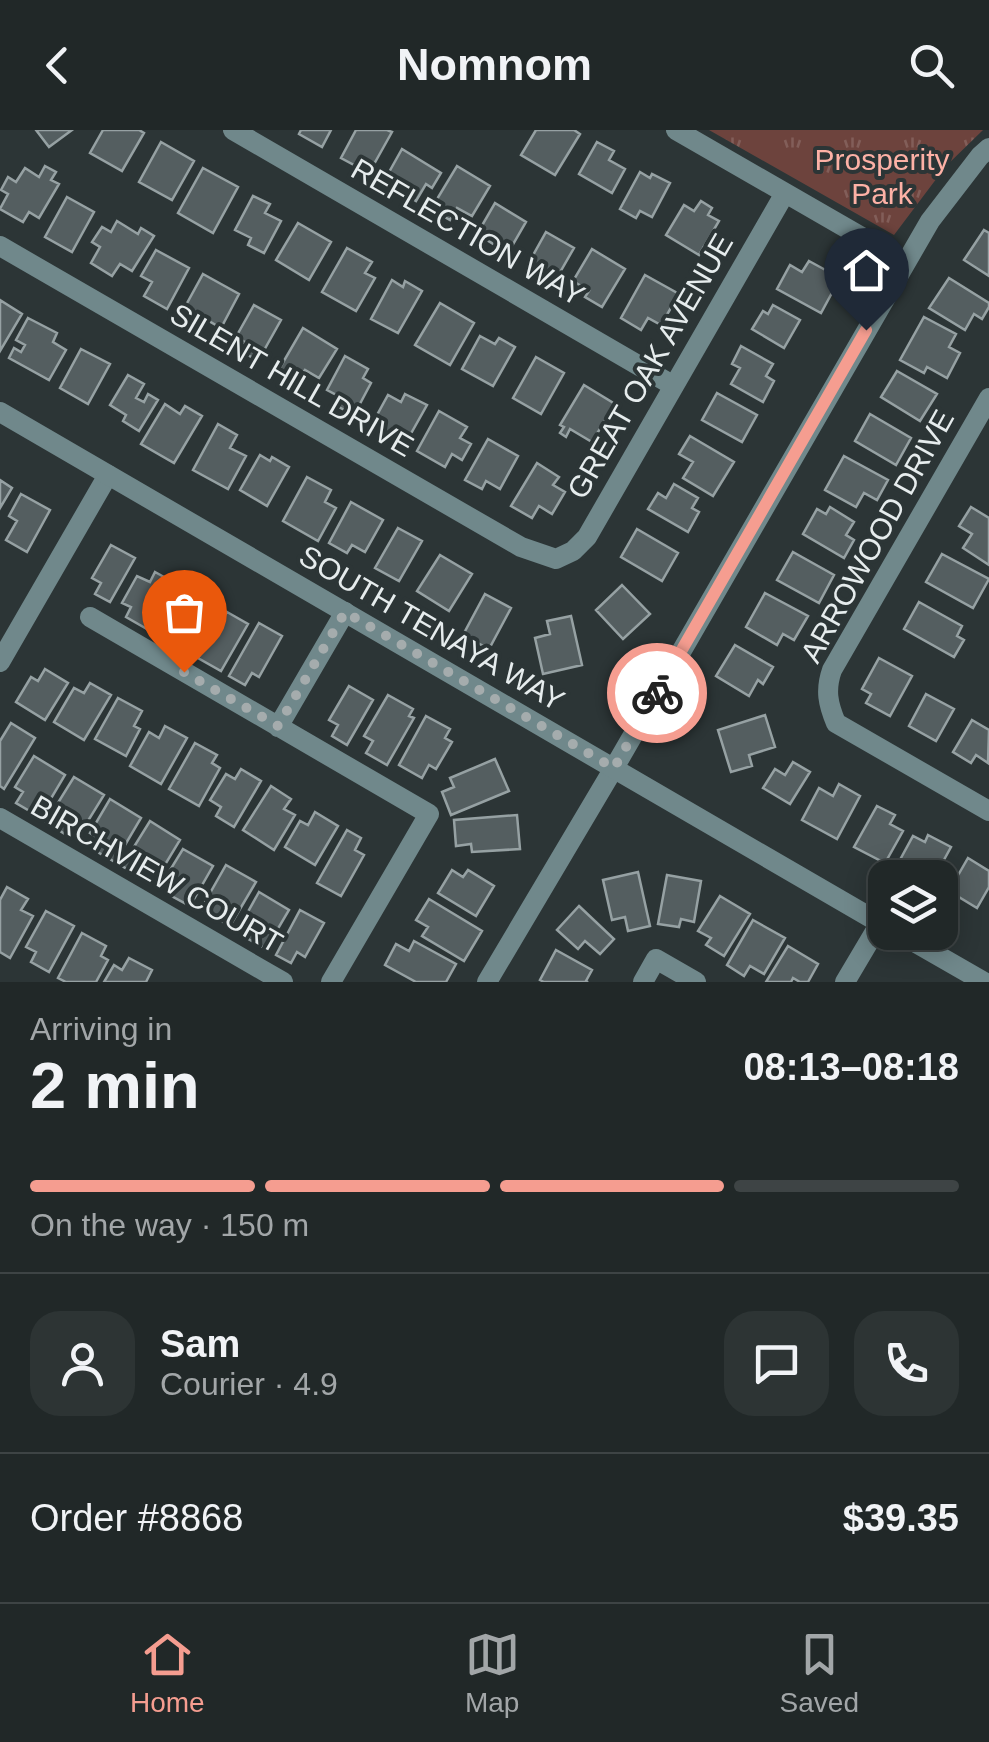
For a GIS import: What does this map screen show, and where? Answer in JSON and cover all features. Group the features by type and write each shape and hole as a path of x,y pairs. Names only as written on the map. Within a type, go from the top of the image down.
{"street":[{"name":"REFLECTION WAY","path":"232,130 674,386"},
{"path":"676,130 905,262"},
{"path":"487,982 905,262 930,222 989,148"},
{"name":"GREAT OAK AVENUE","path":"556,560 573,552 587,536 785,193"},
{"name":"SILENT HILL DRIVE","path":"0,246 521,547 556,560"},
{"name":"ARROWOOD DRIVE","path":"989,398 826,686 836,723 989,811"},
{"name":"SOUTH TENAYA WAY","path":"0,412 868,916"},
{"path":"0,662 108,475"},
{"path":"278,726 345,612"},
{"path":"90,617 429,814 330,982"},
{"name":"BIRCHVIEW COURT","path":"0,818 283,982"},
{"path":"845,982 869,950"},
{"name":"SOUTH TENAYA WAY","path":"928,950 984,982"},
{"path":"642,982 656,959 696,982"}],"green space":[{"name":"Prosperity Park","path":"709,130 983,130 946,166 894,235"}],"building":[{"path":"36,130 72,130 49,147"},
{"path":"103,130 144,133 122,171 90,153"},
{"path":"301,130 331,130 322,147 299,134"},
{"path":"356,130 392,132 369,173 341,158"},
{"path":"536,130 574,130 580,134 555,175 521,155"},
{"path":"161,142 194,161 172,200 139,182"},
{"path":"597,142 614,151 609,160 625,169 612,193 579,174"},
{"path":"402,149 441,173 432,188 426,184 416,201 397,190 402,182 388,174"},
{"path":"45,166 56,172 51,180 59,184 39,218 29,212 23,222 0,209 8,194 1,190 8,177 16,182 25,168 39,177"},
{"path":"457,166 490,186 472,216 457,208 450,220 431,209"},
{"path":"203,168 238,187 213,233 178,213"},
{"path":"640,172 670,183 652,217 640,211 636,218 620,209"},
{"path":"253,196 270,204 265,213 281,221 264,253 248,245 251,238 235,230"},
{"path":"67,197 94,212 72,252 45,237"},
{"path":"701,201 712,208 708,215 719,221 699,255 666,235 684,205 694,211"},
{"path":"495,203 526,222 508,253 477,234"},
{"path":"117,221 138,234 141,228 154,236 132,271 120,264 112,276 91,263 100,247 92,242 102,227 111,232"},
{"path":"298,223 331,242 309,280 276,260"},
{"path":"984,230 989,233 989,276 964,260"},
{"path":"546,232 574,248 555,281 527,266"},
{"path":"347,248 372,262 365,273 375,278 356,311 322,292"},
{"path":"592,249 625,269 602,307 585,297 589,291 573,281"},
{"path":"156,250 189,268 167,309 144,296 152,282 141,276"},
{"path":"809,261 840,278 821,313 777,289 790,265 802,272"},
{"path":"203,274 239,294 221,328 207,320 202,328 180,316"},
{"path":"645,275 679,294 661,325 648,318 641,330 621,318"},
{"path":"949,278 989,303 982,319 974,314 965,330 929,308"},
{"path":"392,280 403,287 405,281 422,291 398,333 371,319"},
{"path":"0,300 22,314 0,351"},
{"path":"440,303 474,323 450,365 415,345"},
{"path":"254,305 281,320 258,361 241,351 245,342 236,337"},
{"path":"773,305 800,320 784,348 752,329 763,311 768,314"},
{"path":"924,317 956,334 949,347 960,353 947,378 927,367 924,373 900,360"},
{"path":"28,318 57,333 53,342 66,350 49,380 9,358 14,348 21,352 25,345 16,340"},
{"path":"303,328 337,349 319,378 305,370 297,382 278,371"},
{"path":"480,336 495,344 499,338 515,347 493,386 462,369"},
{"path":"741,346 773,364 766,376 774,381 763,402 731,384 740,368 732,364"},
{"path":"81,349 110,364 88,404 60,388"},
{"path":"345,356 368,369 363,378 371,383 354,415 337,406 342,398 327,390"},
{"path":"536,357 564,373 541,414 513,398"},
{"path":"897,371 937,394 920,421 881,397"},
{"path":"128,375 144,384 136,398 144,402 148,394 158,400 139,431 123,421 126,415 110,405"},
{"path":"584,385 615,404 592,442 570,429 566,437 560,433 564,427 560,425"},
{"path":"717,393 757,415 742,442 702,420"},
{"path":"405,394 427,405 409,437 393,428 389,435 371,426 388,395 401,402"},
{"path":"165,404 180,414 185,406 202,416 174,463 141,444"},
{"path":"439,411 467,427 460,438 471,444 462,460 452,454 445,467 417,451"},
{"path":"870,414 911,438 896,465 855,441"},
{"path":"218,424 237,435 230,448 246,456 228,489 193,470"},
{"path":"690,436 734,462 713,496 683,478 693,462 679,454"},
{"path":"488,439 518,456 500,489 486,481 482,489 465,480"},
{"path":"260,455 289,467 267,506 240,490"},
{"path":"844,456 888,480 877,500 864,493 856,507 825,490"},
{"path":"537,463 559,477 553,485 565,492 552,514 539,506 532,518 511,506"},
{"path":"307,477 331,490 325,502 336,508 318,541 283,521"},
{"path":"0,480 12,488 0,508"},
{"path":"674,484 698,498 692,508 699,512 688,532 648,509 658,493 666,498"},
{"path":"21,494 50,510 27,552 6,540 17,521 9,516"},
{"path":"351,502 383,520 365,552 352,545 347,553 329,543"},
{"path":"830,507 854,522 846,535 854,540 844,558 803,534 817,509 826,514"},
{"path":"971,507 989,518 989,565 963,548 972,534 959,526"},
{"path":"398,528 422,541 399,581 375,568"},
{"path":"637,529 678,553 662,581 621,557"},
{"path":"111,545 135,558 110,602 95,594 101,583 92,578"},
{"path":"793,552 834,575 819,603 777,580"},
{"path":"942,554 989,579 973,608 926,582"},
{"path":"440,555 472,574 449,611 417,591"},
{"path":"155,572 173,582 147,629 126,617 131,607 122,603 137,576 150,582"},
{"path":"183,579 214,596 191,638 180,633 173,644 153,633"},
{"path":"622,585 650,614 623,639 596,610"},
{"path":"765,593 808,616 794,640 783,634 777,645 746,627"},
{"path":"485,594 511,608 489,649 463,635"},
{"path":"919,602 962,626 957,636 964,640 954,657 904,629"},
{"path":"227,612 248,624 221,671 198,658 206,645 198,640 213,614 222,619"},
{"path":"571,616 582,665 543,674 535,638 550,634 547,621"},
{"path":"259,623 282,636 259,677 252,673 245,685 229,676"},
{"path":"735,645 773,667 763,684 758,680 749,696 716,676"},
{"path":"879,658 912,676 890,716 866,703 871,694 862,689"},
{"path":"45,669 68,683 45,720 16,702 31,677 38,681"},
{"path":"90,683 111,695 84,740 54,722 74,688 84,693"},
{"path":"349,686 373,700 347,745 332,736 338,725 329,720"},
{"path":"926,694 954,709 936,741 909,726"},
{"path":"388,695 413,709 409,716 414,718 387,765 366,753 373,741 364,736"},
{"path":"118,698 142,711 134,726 140,729 126,756 95,739"},
{"path":"765,715 775,747 749,755 752,766 731,772 718,730"},
{"path":"426,716 450,729 445,738 452,742 436,769 429,765 422,778 399,765"},
{"path":"972,720 989,730 988,763 976,755 971,763 953,752"},
{"path":"11,723 35,738 4,789 0,786 0,741"},
{"path":"165,726 187,738 161,784 130,766 149,732 159,738"},
{"path":"195,743 217,755 212,763 220,768 199,806 169,789"},
{"path":"34,756 65,775 40,817 16,803 23,792 15,787"},
{"path":"495,759 509,791 451,815 442,792 454,787 450,778"},
{"path":"793,762 810,772 790,804 763,788 775,769 785,775"},
{"path":"241,769 261,781 234,827 216,816 221,807 210,800 226,774 235,779"},
{"path":"74,777 104,795 83,829 75,824 68,836 46,822"},
{"path":"839,784 860,796 837,839 802,820 819,788 833,796"},
{"path":"271,786 291,799 284,809 295,815 274,850 243,830"},
{"path":"110,799 141,818 115,862 94,850 100,839 90,833"},
{"path":"877,806 895,815 890,824 903,831 887,860 854,847"},
{"path":"315,812 338,826 315,865 285,847 300,821 308,825"},
{"path":"517,815 520,849 472,852 471,844 456,846 454,820"},
{"path":"150,821 180,840 160,873 151,867 144,879 122,866"},
{"path":"347,830 361,838 355,850 364,855 341,896 317,883"},
{"path":"928,835 951,847 944,860 900,860 913,836 925,842"},
{"path":"183,849 213,866 190,906 166,893 174,879 167,875"},
{"path":"968,858 989,871 989,887 977,908 958,896 958,875"},
{"path":"226,865 256,882 230,926 201,909"},
{"path":"452,870 463,877 468,870 494,886 476,916 438,893"},
{"path":"638,872 650,926 628,931 625,917 612,920 603,880"},
{"path":"667,875 701,881 694,922 681,919 679,927 658,924"},
{"path":"7,887 28,899 21,910 33,916 10,958 0,952 0,900"},
{"path":"259,892 289,910 266,949 243,936 251,924 244,919"},
{"path":"720,896 750,914 724,956 706,945 711,938 698,931"},
{"path":"429,899 482,931 464,961 422,936 428,927 416,920"},
{"path":"579,906 614,939 600,954 585,941 578,949 557,930"},
{"path":"300,910 324,923 305,957 297,952 291,963 276,955"},
{"path":"46,911 74,926 49,972 31,962 36,952 26,947"},
{"path":"753,920 785,938 764,974 750,966 744,976 727,965"},
{"path":"82,933 106,946 101,956 108,960 96,982 66,982 58,978"},
{"path":"414,941 456,964 446,982 416,982 385,965 396,944 409,951"},
{"path":"788,946 818,964 808,982 793,978 791,982 766,982"},
{"path":"556,950 592,970 588,982 540,980"},
{"path":"129,958 152,970 146,982 104,982 114,965 122,970"}],"way so far":[{"path":"184,672 278,726 345,612 614,768 657,693"}],"route":[{"path":"657,693 866,330"}]}
